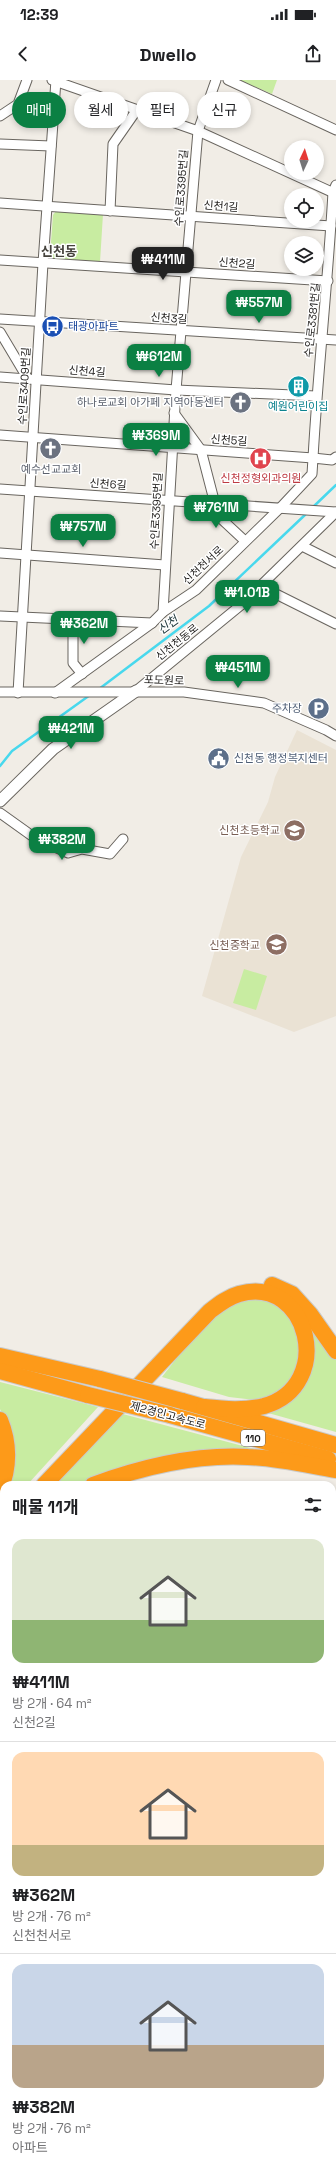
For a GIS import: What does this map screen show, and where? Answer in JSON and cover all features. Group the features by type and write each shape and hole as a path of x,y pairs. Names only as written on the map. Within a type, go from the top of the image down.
{"highway":[{"path":"39,1481 204,1303 221,1290 241,1283 258,1283 272,1285 292,1294 310,1314 336,1351"},
{"path":"48,1481 215,1307 225,1300 239,1294 254,1292 267,1294 292,1308 305,1327 310,1342 309,1362 293,1391 266,1406 231,1410 204,1407"},
{"name":"제2경인고속도로","path":"0,1356 100,1379 336,1445"},
{"name":"제2경인고속도로","path":"0,1371 170,1415 336,1462"},
{"path":"0,1420 4,1431 7,1457 6,1471 3,1481"},
{"path":"105,1481 152,1466 184,1460 218,1457 248,1457 336,1470"}],"street":[{"name":"수인로3395번길","path":"163,612 174,413 192,216 198,131 216,80"},
{"path":"228,80 336,130"},
{"path":"0,116 18,104 25,81"},
{"path":"54,81 136,111 113,144 110,210"},
{"name":"수인로3409번길","path":"18,693 33,438 32,380 39,322 54,81"},
{"path":"189,128 335,190"},
{"path":"0,144 51,146"},
{"name":"수인로3381번길","path":"313,458 316,396 328,281 331,226 335,190"},
{"name":"신천1길","path":"0,203 331,226"},
{"name":"신천2길","path":"0,260 328,281"},
{"name":"신천3길","path":"0,318 39,322 336,340"},
{"path":"0,332 32,380"},
{"name":"신천4길","path":"0,377 176,390 316,396"},
{"path":"174,413 202,450 215,504 215,513 245,541"},
{"name":"신천5길","path":"0,435 313,458"},
{"path":"313,458 332,460 336,456"},
{"name":"신천천서로","path":"152,623 163,612 196,590 245,541 282,507 312,474 313,458"},
{"name":"신천6길","path":"0,489 215,504 282,507 336,512"},
{"name":"신천천동로","path":"132,691 241,605 336,512"},
{"path":"302,546 336,563"},
{"path":"0,553 165,565"},
{"path":"260,586 336,624"},
{"path":"0,616 152,623"},
{"path":"73,620 74,663 82,674"},
{"path":"0,692 58,693 152,623"},
{"path":"0,801 52,749 132,691"},
{"name":"포도원로","path":"58,693 132,691 184,692 264,703 336,736"},
{"path":"0,813 35,838 68,853 82,849 110,854 124,839"}],"shaded area":[{"name":"신천중학교","path":"297,730 336,750 336,1016 294,1032 202,996 241,857 268,802 275,777"}],"green space":[{"path":"239,80 277,80 272,94"},
{"path":"56,211 103,214 100,262 54,259 50,255 53,215"},
{"path":"244,969 267,976 256,1010 233,1003"},
{"path":"253,1297 276,1302 287,1311 304,1344 295,1378 272,1398 255,1400 229,1397 162,1377 195,1335 213,1316 237,1300"},
{"path":"310,1326 336,1360 336,1432 261,1411 293,1397 303,1387 308,1379 314,1362 313,1335"},
{"path":"0,1382 98,1407 31,1481 7,1481 10,1433 0,1409"},
{"path":"119,1413 262,1451 102,1476 92,1481 59,1481"}],"waterway":[{"name":"신천","path":"312,508 336,485"},
{"name":"신천","path":"99,689 209,606 307,513"},
{"name":"신천","path":"0,766 12,751 90,695"}],"place":[{"name":"태광아파트","path":"52,326"},
{"name":"예원어린이집","path":"298,386"},
{"name":"하나로교회 아가페 지역아동센터","path":"240,402"},
{"name":"예수선교교회","path":"51,449"},
{"name":"신천정형외과의원","path":"261,458"},
{"name":"주차장","path":"318,708"},
{"name":"신천동 행정복지센터","path":"219,758"},
{"name":"신천초등학교","path":"295,830"},
{"name":"신천중학교","path":"276,945"}],"district":[{"name":"신천동","path":"59,251"}]}
